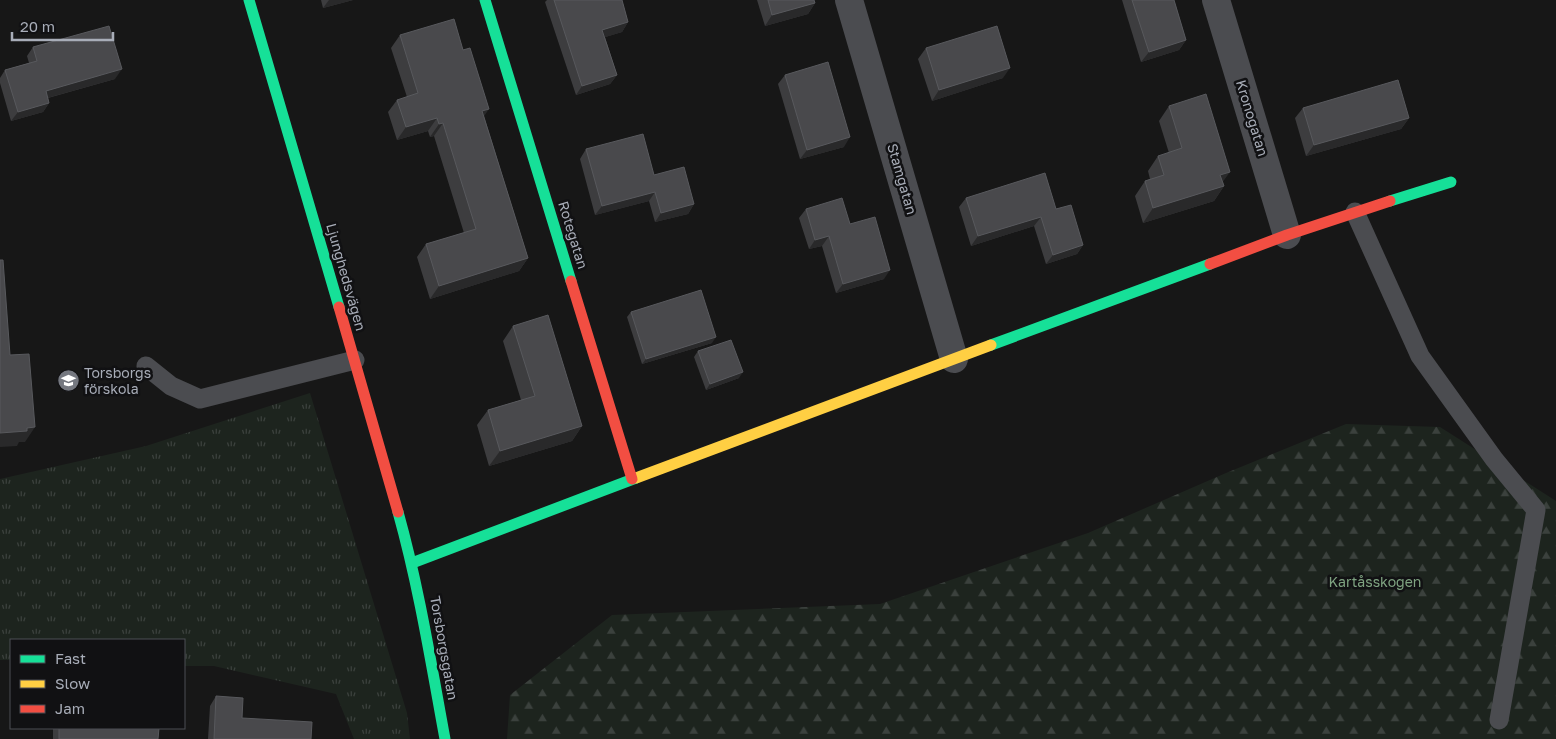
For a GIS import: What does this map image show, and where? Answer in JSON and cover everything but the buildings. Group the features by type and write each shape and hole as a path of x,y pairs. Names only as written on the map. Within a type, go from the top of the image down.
{"street":[{"name":"Ljunghedsvägen","path":"249,0 355,360 412,562"},
{"name":"Rotegatan","path":"485,0 632,479"},
{"name":"Stamgatan","path":"849,0 954,359"},
{"name":"Kronogatan","path":"1216,0 1287,236"},
{"path":"412,562 1287,236 1355,212 1452,182"},
{"name":"Torsborgsgatan","path":"412,562 445,739"}],"lane":[{"path":"1355,212 1420,356 1494,459 1536,510 1499,720"},
{"path":"146,366 171,386 200,398 355,360"}],"green space":[{"path":"310,393 407,713 410,739 354,739 336,694 214,666 185,666 185,639 10,639 10,660 0,660 0,479 146,446"},
{"name":"Kartåsskogen","path":"1346,424 1440,427 1556,501 1556,739 507,739 510,695 612,615 880,604 1088,533 1226,473"}],"traffic: fast":[{"path":"249,0 339,307"},
{"path":"485,0 571,281"},
{"path":"1390,201 1451,182"},
{"path":"991,345 1210,264"},
{"path":"412,563 636,478"},
{"path":"398,512 430,654 445,739"}],"traffic: slow":[{"path":"636,478 991,345"}],"traffic: jam":[{"path":"1210,264 1287,235 1390,201"},
{"path":"571,281 632,479"},
{"path":"339,307 398,512"}],"place":[{"name":"Torsborgs förskola","path":"68,381"}]}
